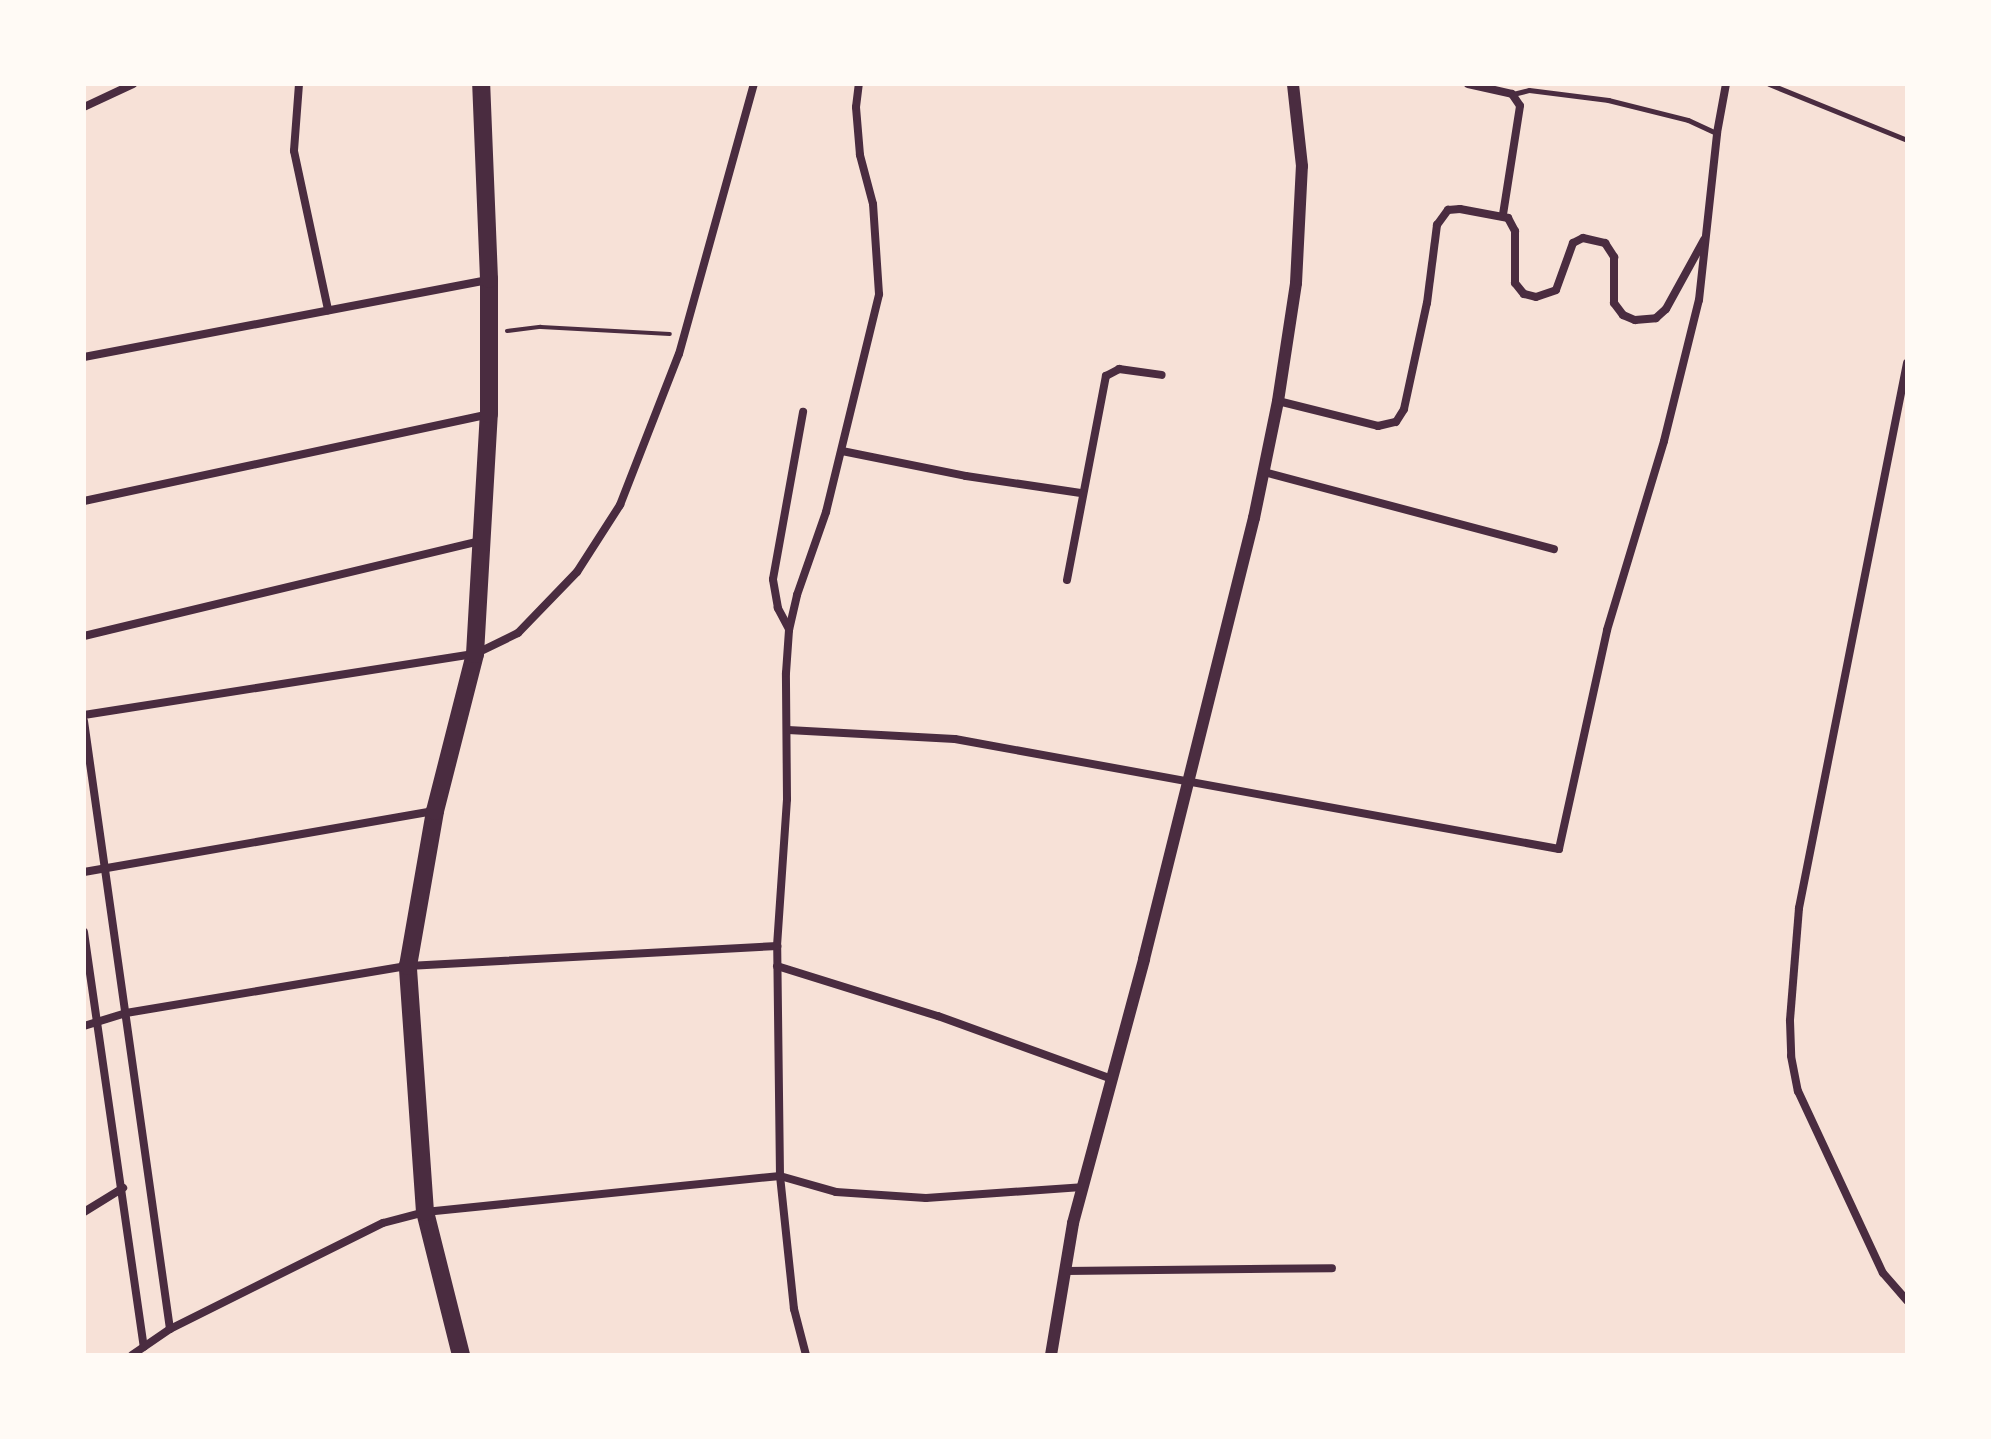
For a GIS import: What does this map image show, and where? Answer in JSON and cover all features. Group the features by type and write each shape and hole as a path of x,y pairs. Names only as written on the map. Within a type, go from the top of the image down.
{"highway":[{"path":"461,1355 425,1212 408,966 435,811 475,654 489,414 489,279 481,84"}],"street":[{"path":"84,107 133,84"},
{"path":"299,84 294,151 328,310"},
{"path":"84,715 475,654 518,633 577,572 620,505 684,336 754,84"},
{"path":"806,1355 794,1309 780,1176 777,946 788,730 789,630 842,451 879,294 873,204 860,155 856,107 859,84"},
{"path":"1051,1355 1082,1187 1112,1079 1264,472 1278,401 1296,283 1302,166 1293,84"},
{"path":"1468,84 1512,94 1520,106 1503,215"},
{"path":"788,730 955,739 1559,849 1607,630 1664,441 1695,316 1704,269 1717,133 1726,84"},
{"path":"1278,401 1378,426 1396,422 1404,409 1427,303 1439,219 1454,208 1503,215 1515,231 1513,276 1524,294 1543,297 1556,290 1573,243 1583,238 1593,239 1612,251 1614,303 1623,315 1635,320 1656,318 1666,309 1706,236"},
{"path":"84,357 489,279"},
{"path":"1907,363 1799,908 1790,1021 1791,1056 1798,1091 1883,1273 1907,1301"},
{"path":"1067,580 1081,493 1106,376 1119,369 1162,375"},
{"path":"789,630 778,608 773,579 803,412"},
{"path":"84,501 489,414"},
{"path":"842,451 966,476 1081,493"},
{"path":"1264,472 1554,549"},
{"path":"84,636 483,540"},
{"path":"84,721 170,1329"},
{"path":"84,872 435,811"},
{"path":"84,932 144,1347"},
{"path":"84,1026 126,1013 408,966 777,946"},
{"path":"777,966 938,1016 1112,1079"},
{"path":"132,1355 170,1329 383,1223 425,1212 780,1176 836,1192 926,1198 1082,1187"},
{"path":"84,1212 123,1188"},
{"path":"1065,1271 1332,1268"}],"lane":[{"path":"1769,84 1907,140"},
{"path":"1512,94 1529,90 1608,100 1688,120 1717,133"}],"path":[{"path":"489,334 541,327 646,330 684,336"}]}
